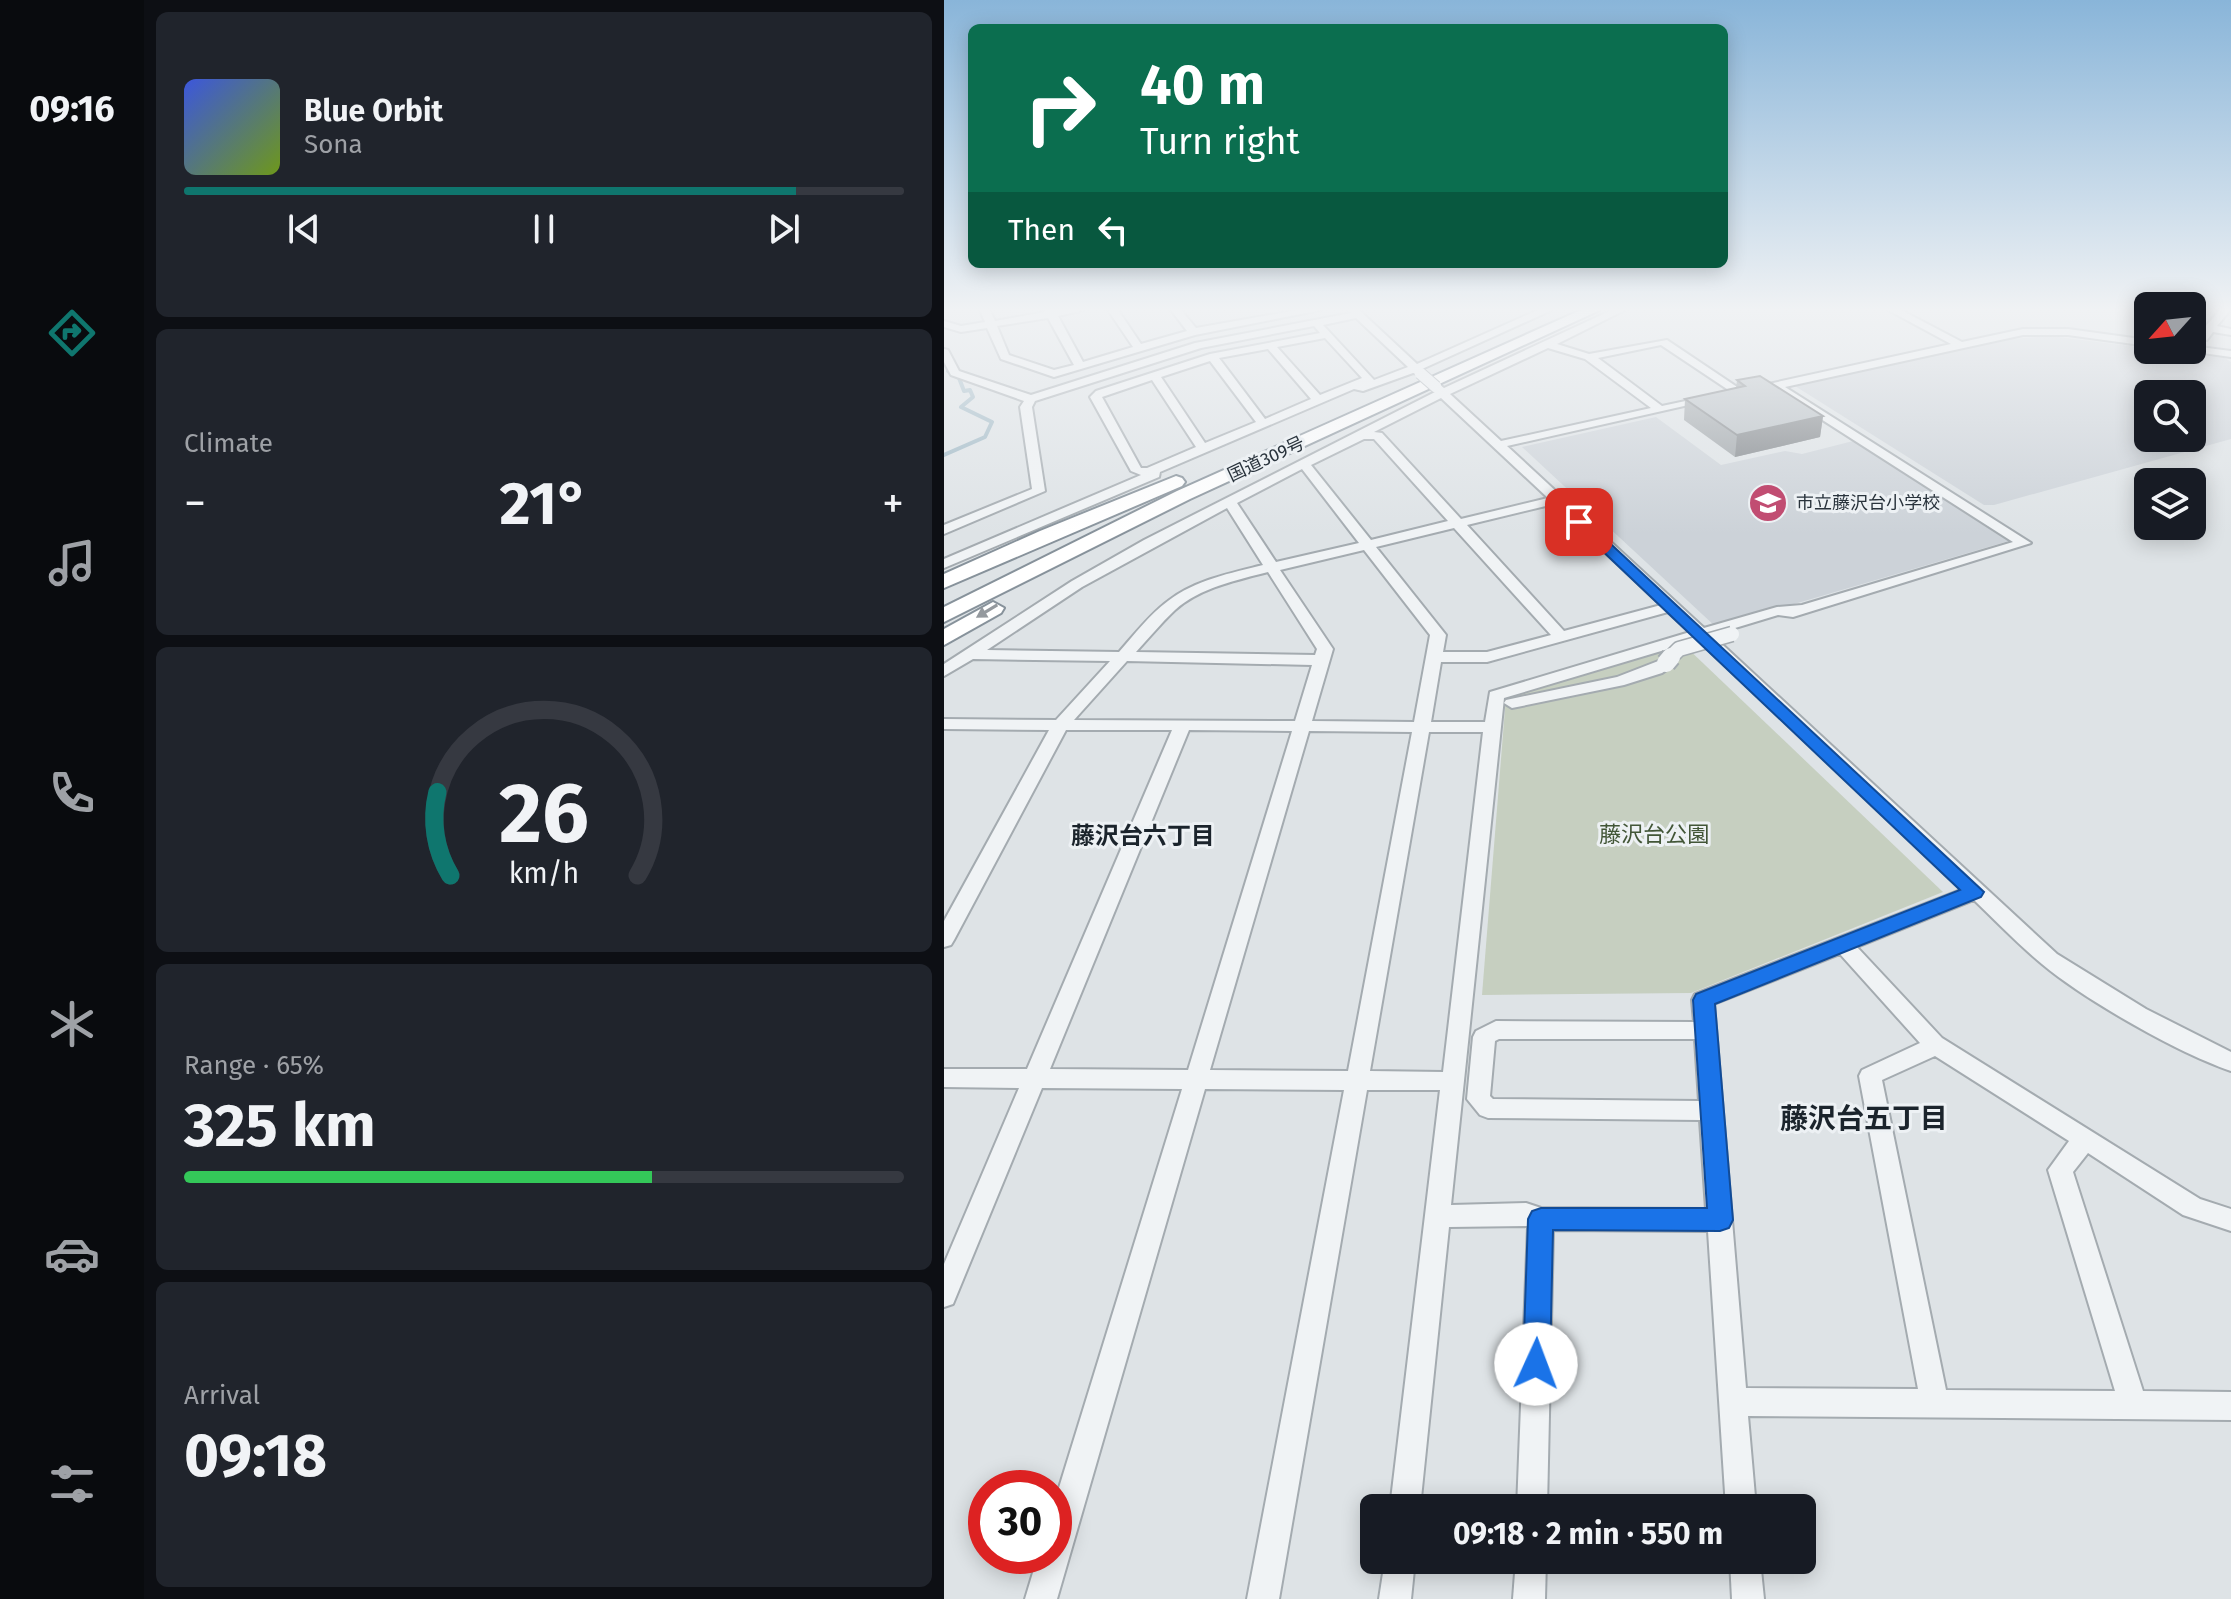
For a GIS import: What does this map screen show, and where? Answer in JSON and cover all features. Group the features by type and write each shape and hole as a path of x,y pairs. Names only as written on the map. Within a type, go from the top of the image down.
{"highway":[{"name":"国道309号","path":"944,616 1066,552 1417,385"},
{"name":"国道309号","path":"944,604 1071,539 1424,385"},
{"path":"944,582 1047,535 1285,436 1305,437"},
{"path":"944,638 1088,553 1305,437"}],"street":[{"path":"989,385 1031,399 1076,385"},
{"path":"1126,385 1095,395 1137,471 1152,471 1355,385"},
{"path":"1160,385 1203,449"},
{"path":"1233,385 1263,424"},
{"path":"1305,385 1318,400"},
{"path":"944,564 1047,518 1380,385"},
{"path":"1433,385 1974,892 2050,959 2102,996 2163,1030 2231,1062"},
{"path":"944,671 1105,567 1364,435 1452,385"},
{"path":"1627,385 1661,410"},
{"path":"1727,385 1740,393"},
{"path":"944,724 1421,727 1494,719 1534,696 1608,685 1651,673 1679,649 1732,634 1799,609 2024,543 1775,385 1497,445"},
{"path":"944,530 1039,491 1026,407 1031,399"},
{"path":"1364,435 1378,436 1561,637"},
{"path":"1263,1599 1438,635 1305,465"},
{"path":"944,940 1060,725 1163,612 1192,592 1213,583 1556,500"},
{"path":"1072,1495 1325,649 1230,503"},
{"path":"1434,657 1487,657 1670,607"},
{"path":"1407,1494 1496,695 1699,633 1777,611 1799,609"},
{"path":"971,654 1120,659 1322,660"},
{"path":"944,1295 1182,726"},
{"path":"1740,1494 1703,1000 1974,892"},
{"path":"1843,944 1936,1046 2192,1207 2231,1220"},
{"path":"1706,1031 1496,1030 1484,1037 1478,1099 1488,1108 1712,1111"},
{"path":"1935,1404 1870,1076 1936,1046"},
{"path":"944,1078 1454,1081"},
{"path":"2085,1139 2060,1170 2134,1406"},
{"path":"1439,1216 1526,1214 1541,1219 1720,1220"},
{"path":"1532,1494 1541,1219"},
{"path":"1733,1402 2231,1406"},
{"path":"1041,1599 1048,1574"},
{"path":"1395,1599 1398,1574"},
{"path":"1529,1599 1530,1574"},
{"path":"1746,1574 1748,1599"}],"shaded area":[{"path":"2134,385 2134,452 2184,452 1994,505 1984,505 1795,386"},
{"path":"2206,385 2231,385 2231,439 2206,446"},
{"name":"市立藤沢台小学校","path":"1656,417 1721,465 1785,451 1802,454 1857,440 2012,540 1716,627 1522,447"}],"green space":[{"name":"藤沢台公園","path":"1683,644 1943,892 1691,993 1482,995 1506,697"}],"building":[{"path":"1774,385 1823,416 1737,435 1685,399 1745,386"}],"waterway":[{"path":"944,455 985,437 992,422 961,407 973,397 970,390 964,391 962,385"}],"place":[{"name":"市立藤沢台小学校","path":"1768,503"}],"district":[{"name":"藤沢台六丁目","path":"1143,836"},
{"name":"藤沢台五丁目","path":"1864,1118"}],"route":[{"path":"1536,1364 1541,1219 1720,1220 1703,1000 1974,892 1579,522"}]}
